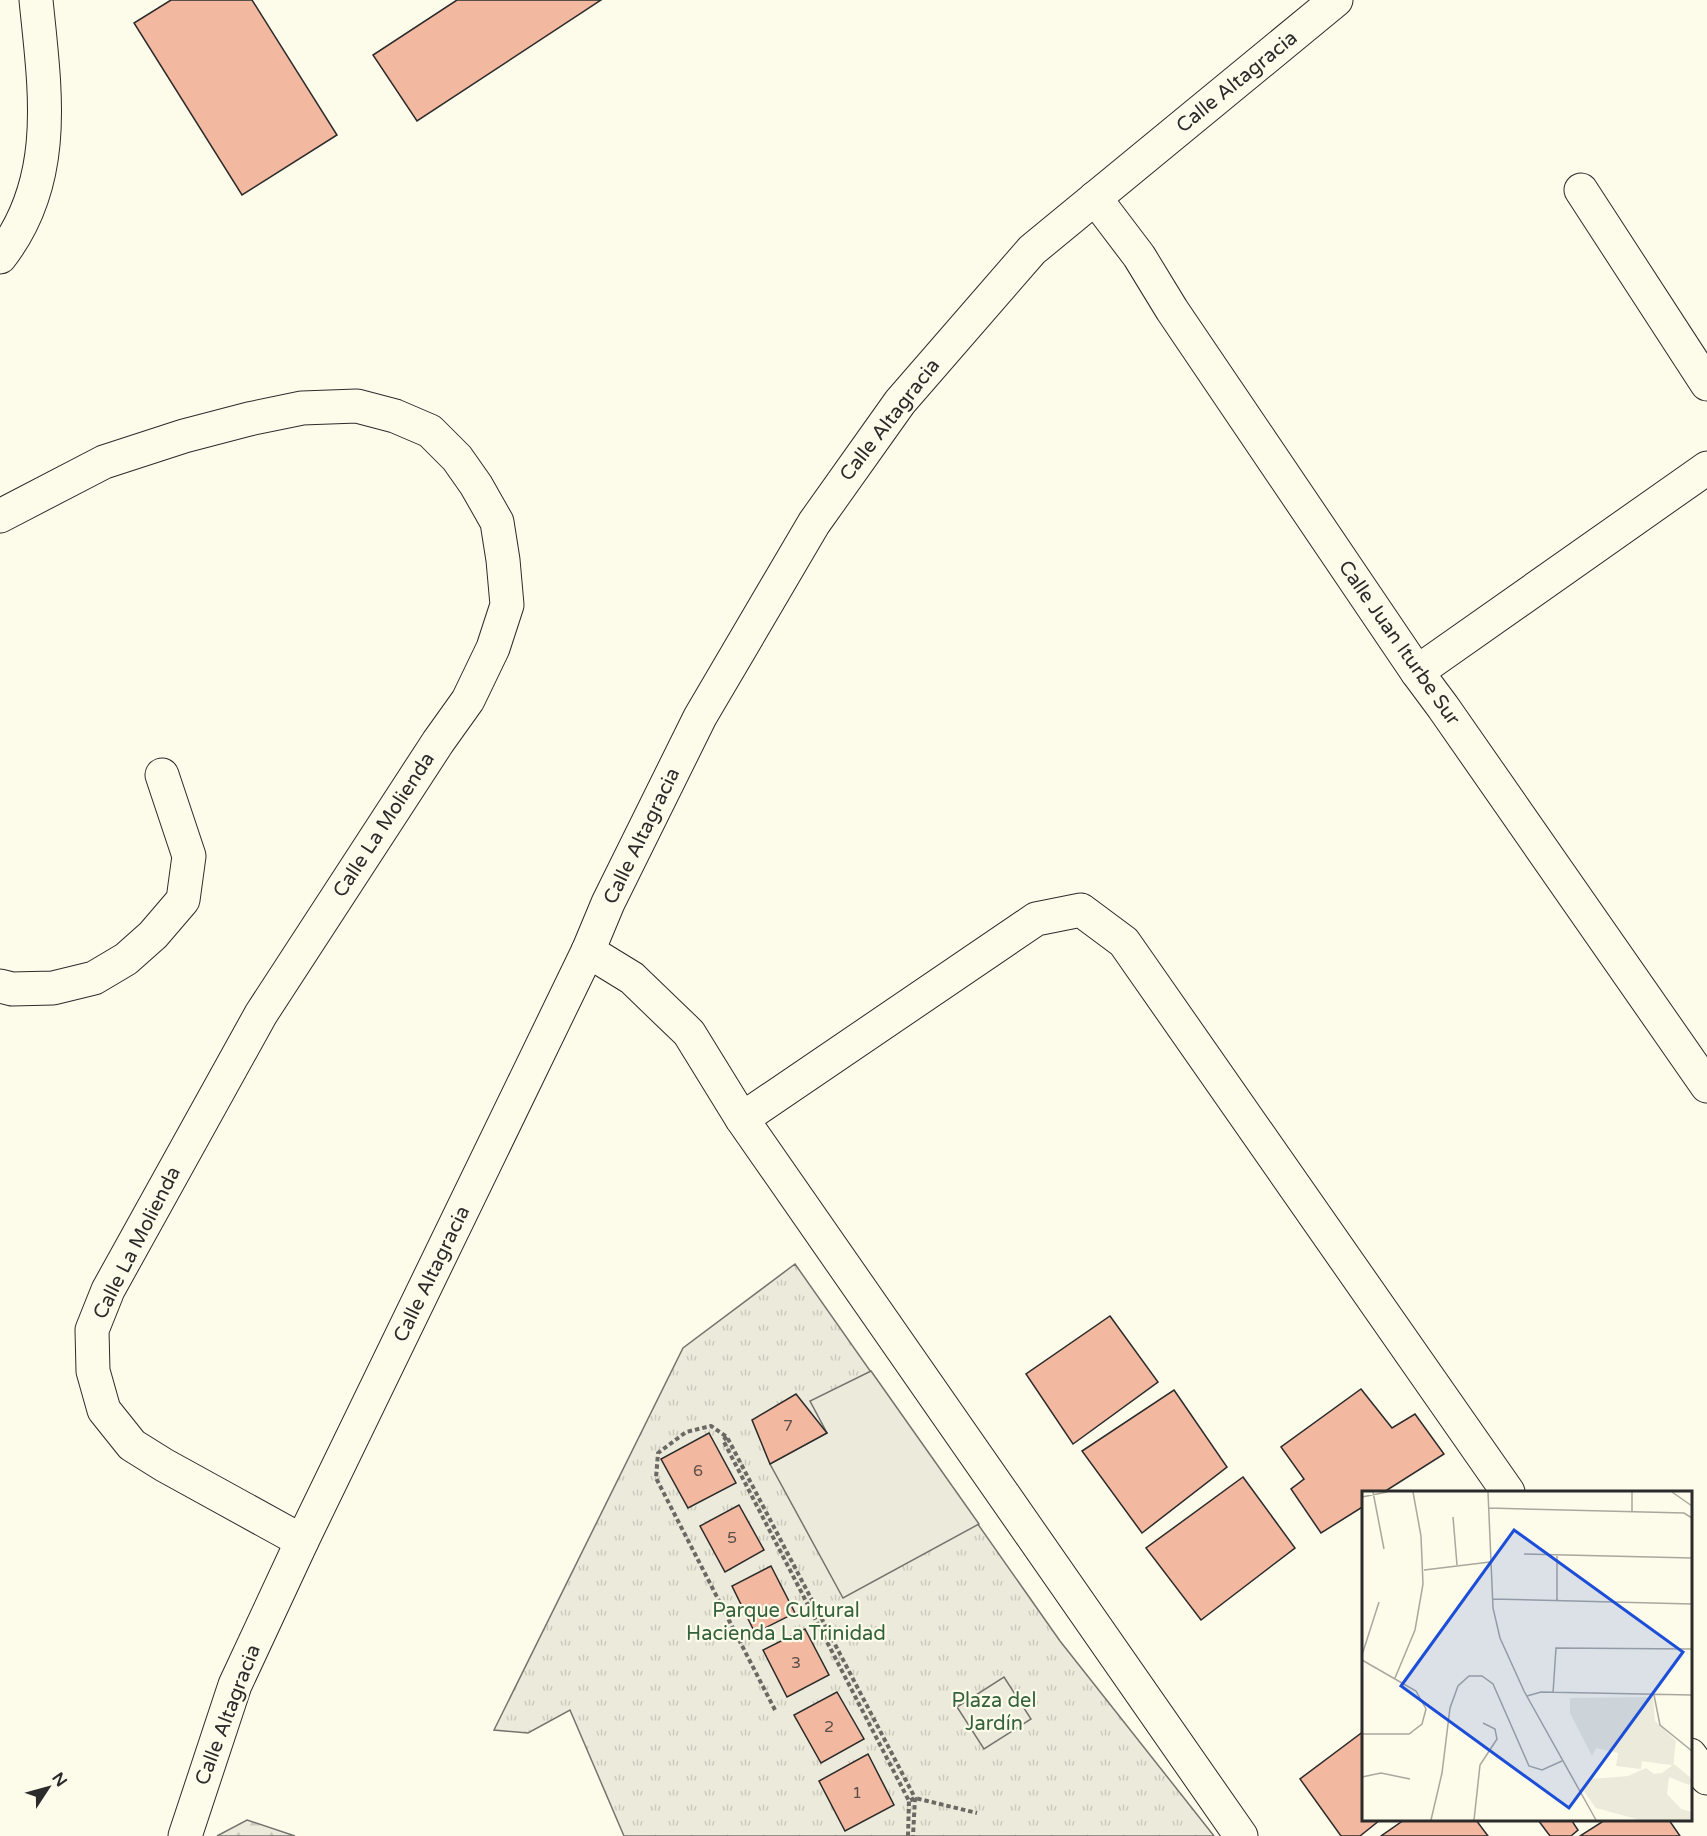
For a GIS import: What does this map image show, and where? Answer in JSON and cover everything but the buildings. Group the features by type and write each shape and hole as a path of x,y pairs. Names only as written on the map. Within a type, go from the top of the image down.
{"street":[{"path":"0,257 13,240 27,209 38,177 45,138 46,94 36,0"},
{"name":"Calle Altagracia","path":"185,1836 235,1685 302,1541 588,951 608,903 700,717 814,523 900,402 1032,250 1336,0"},
{"path":"1581,190 1707,384"},
{"name":"Calle Juan Iturbe Sur","path":"1095,198 1139,256 1172,310 1417,672 1707,1086"},
{"name":"Calle La Molienda","path":"0,516 104,462 184,436 302,408 357,406 395,416 430,431 457,458 476,485 497,522 507,605 494,648 468,700 261,1014 108,1290 92,1330 93,1371 104,1410 132,1445 302,1541"},
{"path":"1417,672 1707,468"},
{"path":"0,987 53,988 94,978 126,959 153,935 183,900 189,856 162,775"},
{"path":"742,1119 1036,919 1081,910 1124,942 1507,1491"},
{"path":"588,951 632,978 688,1033 742,1119 1241,1836"},
{"path":"1692,1758 1707,1778"}],"path":[{"path":"775,1710 656,1478 658,1453 686,1432 711,1426 727,1437 915,1798 914,1836"},
{"path":"727,1437 723,1440 909,1801 908,1836"},
{"path":"909,1801 915,1798 977,1813"}],"green space":[{"name":"Parque Cultural Hacienda La Trinidad","path":"795,1264 1060,1641 1214,1836 624,1836 570,1710 528,1733 494,1730 683,1348"},
{"name":"Plaza del Jardín","path":"1004,1677 1031,1719 984,1749 957,1707"},
{"path":"247,1820 295,1836 217,1836"}],"shaded area":[{"path":"871,1371 979,1524 843,1598 770,1464 827,1433 810,1401"}]}
